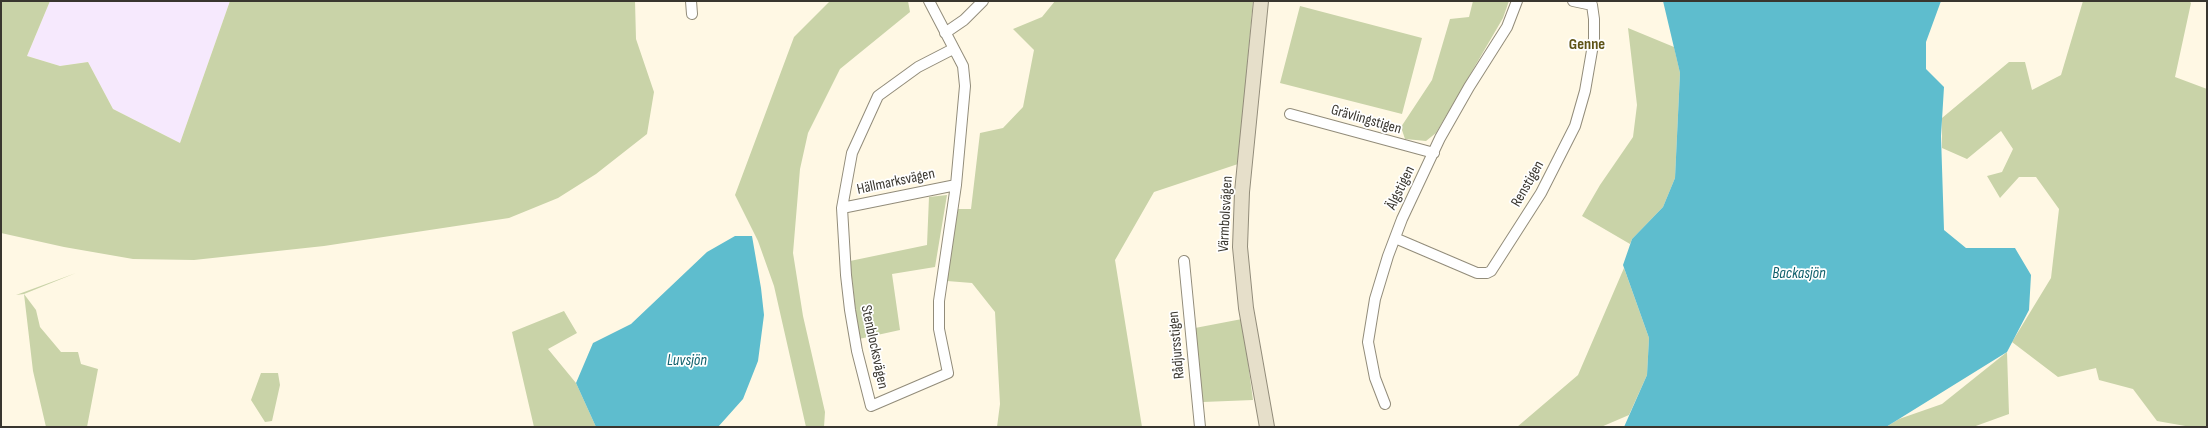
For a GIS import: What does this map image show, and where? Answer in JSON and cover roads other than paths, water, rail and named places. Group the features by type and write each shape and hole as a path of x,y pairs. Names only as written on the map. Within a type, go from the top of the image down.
{"street":[{"path":"691,1 692,14"},
{"name":"Stenblocksvägen","path":"929,1 963,66 965,86 956,185 939,301 939,329 948,373 871,406 857,350 850,310 842,208 852,153 878,96 918,67 953,49"},
{"path":"945,33 964,20 983,1"},
{"name":"Värmbolsvägen","path":"1261,1 1242,192 1240,247 1246,308 1267,427"},
{"name":"Älgstigen","path":"1385,404 1369,356 1368,329 1378,287 1395,238 1434,153 1452,116 1507,27 1517,1"},
{"name":"Renstigen","path":"1395,238 1477,273 1487,273 1491,270 1541,193 1575,126 1585,91 1594,39 1592,3 1573,1"},
{"name":"Grävlingstigen","path":"1290,114 1434,153"},
{"name":"Hällmarksvägen","path":"842,208 956,185"},
{"name":"Rådjursstigen","path":"1184,260 1200,427"}],"water":[{"name":"Backasjön","path":"1663,1 1941,1 1926,42 1926,69 1944,87 1941,136 1944,230 1966,248 2015,248 2031,275 2029,310 2007,352 1886,427 1624,427 1647,375 1649,338 1623,265 1632,239 1663,207 1675,178 1680,73"},
{"name":"Luvsjön","path":"735,236 752,236 764,315 758,361 743,399 718,427 596,427 576,383 593,343 631,324 707,252"}],"district":[{"name":"Genne","path":"1587,45"}]}
